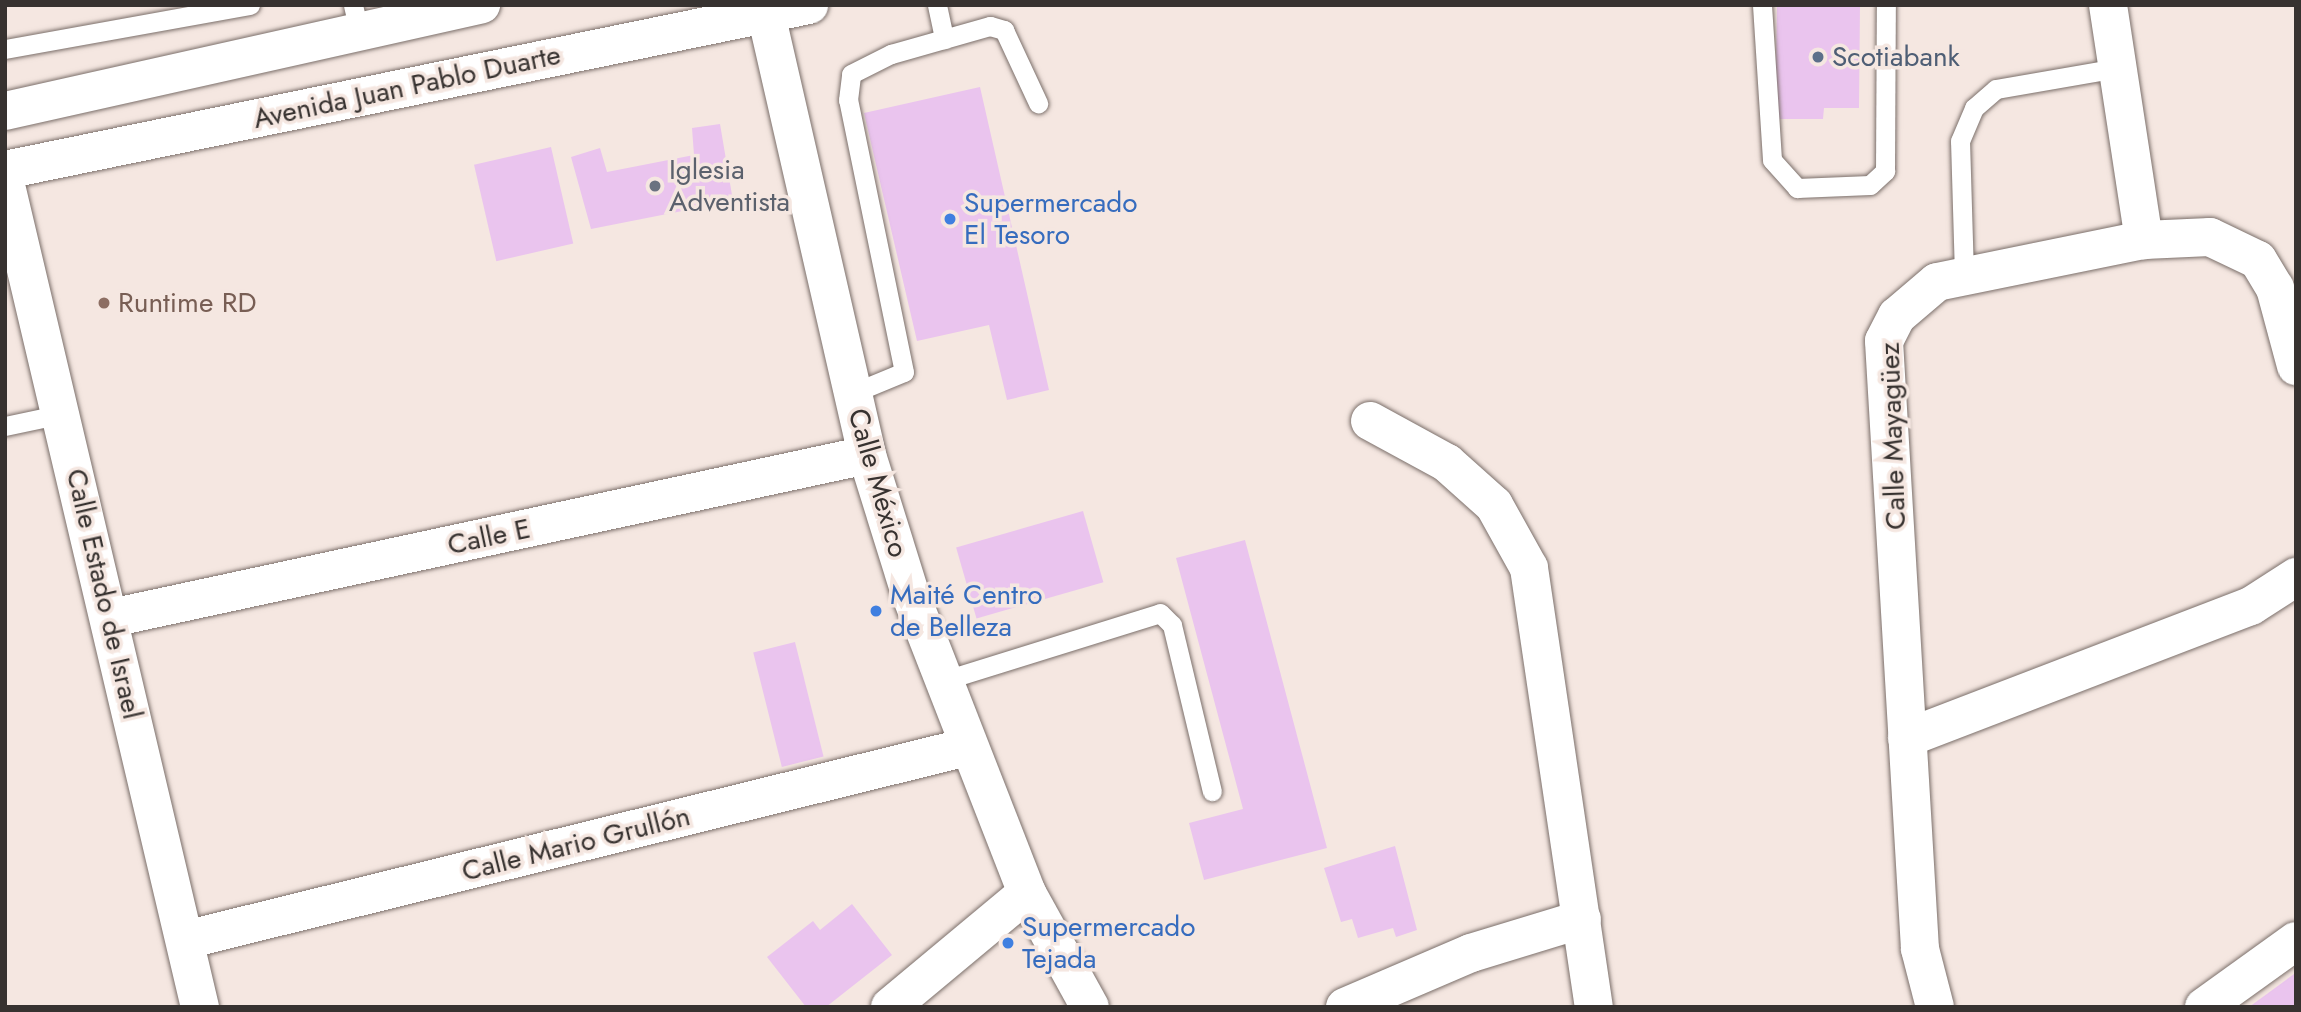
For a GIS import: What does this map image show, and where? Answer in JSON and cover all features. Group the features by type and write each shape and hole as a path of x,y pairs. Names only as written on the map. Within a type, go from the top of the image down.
{"street":[{"path":"5,111 356,19 481,5"},
{"name":"Avenida Juan Pablo Duarte","path":"5,170 765,10 809,5"},
{"path":"2108,5 2144,240"},
{"name":"Calle México","path":"765,10 867,455 942,681 967,747 1027,893 1090,1007"},
{"name":"Calle Estado de Israel","path":"5,181 111,618 200,1007"},
{"name":"Calle Mayagüez","path":"1936,1007 1920,949 1884,341 1913,297 1964,275 2144,240 2210,237 2259,260 2275,288 2296,366"},
{"path":"1370,421 1447,463 1494,505 1529,568 1594,1007"},
{"name":"Calle E","path":"111,618 867,455"},
{"path":"1907,738 2251,606 2296,577"},
{"name":"Calle Mario Grullón","path":"185,940 967,747"},
{"path":"890,1007 1027,893"},
{"path":"1345,1007 1471,953 1582,919"},
{"path":"2204,1007 2296,941"}],"lane":[{"path":"5,50 250,5"},
{"path":"937,5 944,39"},
{"path":"1762,5 1772,160 1797,188 1870,185 1885,171 1886,5"},
{"path":"852,393 894,380 904,372 904,359 848,100 851,74 860,65 990,26 1004,30 1038,103"},
{"path":"1964,275 1960,141 1973,108 1996,89 2117,68"},
{"path":"5,426 62,414"},
{"path":"942,681 1160,613 1172,625 1212,790"}],"building":[{"name":"Scotiabank","path":"1777,5 1860,5 1859,108 1824,108 1823,119 1775,119"},
{"name":"Supermercado El Tesoro","path":"980,87 1049,390 1007,400 989,325 917,341 864,113"},
{"name":"Iglesia Adventista","path":"720,124 733,201 591,229 571,157 600,148 607,172 694,155 692,128"},
{"path":"551,147 573,243 496,261 474,165"},
{"path":"1083,511 1103,582 977,619 956,547"},
{"path":"1245,540 1327,848 1204,880 1189,823 1243,809 1176,558"},
{"path":"795,642 824,756 782,767 753,652"},
{"path":"1395,846 1417,930 1396,937 1393,928 1358,938 1352,919 1341,922 1324,868"},
{"path":"852,904 892,955 826,1007 806,1007 767,957 813,921 820,930"},
{"path":"2294,974 2296,1007 2249,1007"}],"place":[{"name":"Scotiabank","path":"1818,57"},
{"name":"Iglesia Adventista","path":"655,186"},
{"name":"Supermercado El Tesoro","path":"950,219"},
{"name":"Runtime RD","path":"104,303"},
{"name":"Maité Centro de Belleza","path":"876,611"},
{"name":"Supermercado Tejada","path":"1008,943"}]}
